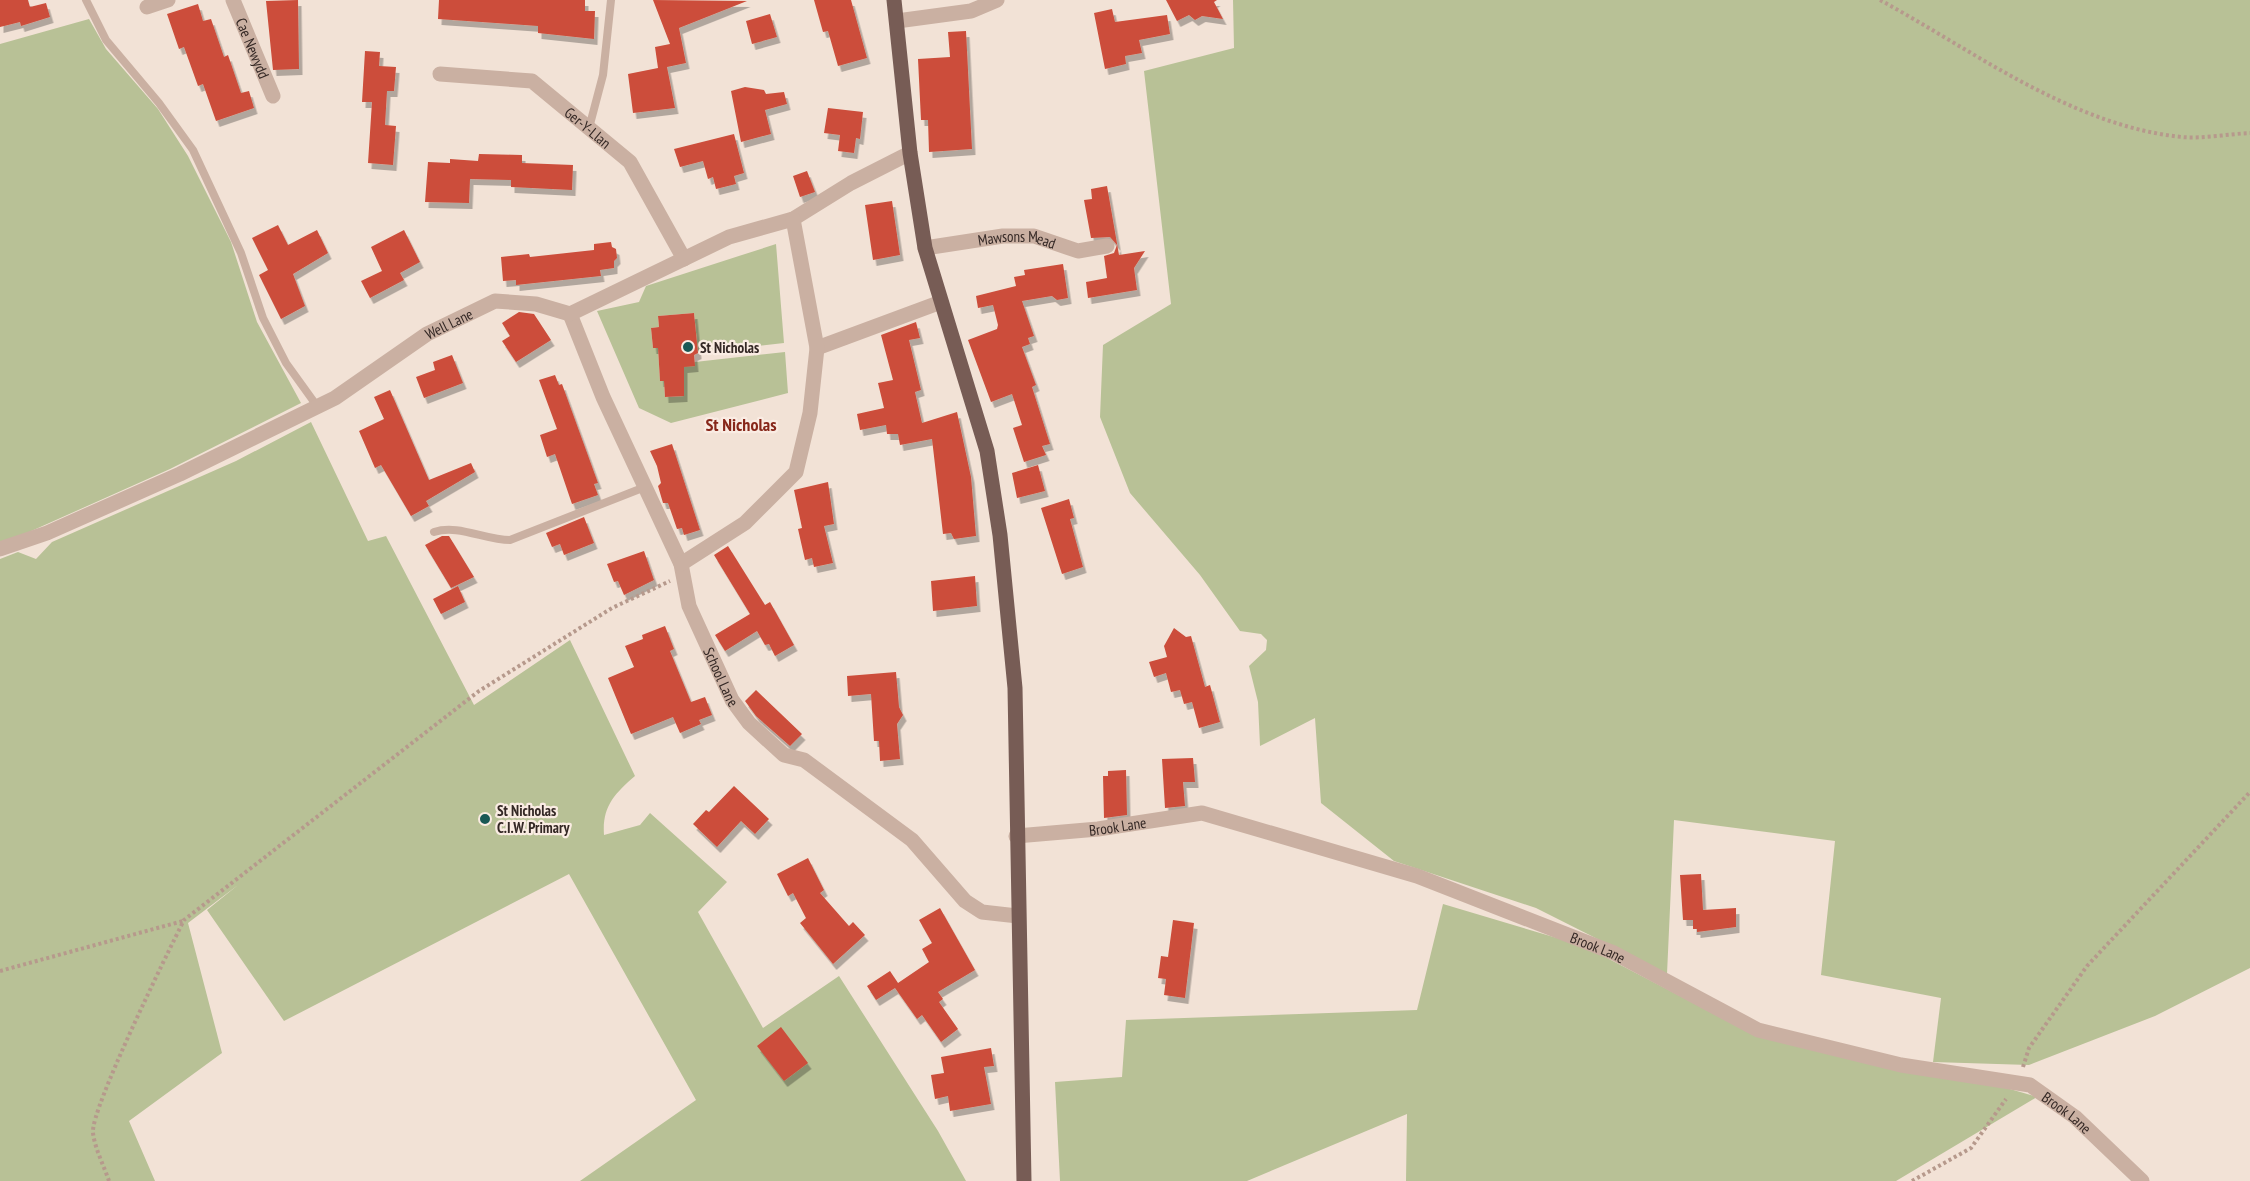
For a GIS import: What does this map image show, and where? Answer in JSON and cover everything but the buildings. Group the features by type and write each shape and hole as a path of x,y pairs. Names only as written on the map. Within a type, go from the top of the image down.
{"main road":[{"path":"894,0 910,153 926,248 987,451 1000,536 1015,688 1024,1181"}],"street":[{"path":"147,7 168,0"},
{"name":"Cae Newydd","path":"232,0 273,96"},
{"path":"897,21 971,11 997,0"},
{"name":"Ger-Y-Llan","path":"440,74 532,81 630,162 684,259"},
{"path":"570,314 729,237 793,219 851,183 910,153"},
{"path":"683,569 745,523 796,472 810,413 817,348 793,219"},
{"name":"Mawsons Mead","path":"926,248 1003,236 1034,236 1078,251 1107,246"},
{"name":"Well Lane","path":"0,549 47,533 180,474 335,398 427,334 495,302 536,304 570,314"},
{"path":"817,348 941,302"},
{"name":"School Lane","path":"570,314 603,397 683,569 689,606 705,644 732,700 749,723 784,755 804,760 912,840 965,901 982,912 1018,916"},
{"name":"Brook Lane","path":"1016,836 1098,829 1202,813 1417,876 1614,953 1758,1030 1901,1065 2030,1085 2075,1117 2142,1181"}],"lane":[{"path":"86,0 106,40 159,103 193,150 241,253 263,318 286,363 317,406"},
{"path":"589,128 603,75 611,0"},
{"path":"434,532 444,529 496,540 510,540 646,486"}],"path":[{"path":"1880,0 2053,100 2146,131 2184,137 2250,133"},
{"path":"0,971 184,920 479,691 612,608 683,569"},
{"path":"1912,1181 1971,1148 2017,1083 2029,1048 2087,966 2250,792"},
{"path":"109,1181 92,1131 106,1092 156,976 184,920"}],"green space":[{"path":"1233,0 2250,0 2250,968 2155,1016 2029,1065 1933,1062 1941,998 1821,975 1835,841 1674,820 1667,974 1536,908 1394,861 1321,803 1315,718 1260,746 1258,702 1249,666 1266,650 1267,640 1261,634 1240,631 1200,575 1130,493 1100,417 1103,345 1171,304 1144,71 1234,48"},
{"path":"89,19 106,49 158,109 188,156 231,242 257,322 301,403 170,469 0,545 0,44"},
{"path":"776,244 784,343 698,353 694,313 658,316 659,327 651,328 653,348 658,348 660,381 664,381 665,397 684,396 684,367 695,362 785,352 788,393 671,423 639,408 597,311 639,302 646,286"},
{"path":"311,422 368,541 386,536 474,705 570,640 635,776 615,795 607,809 604,835 640,825 650,813 727,882 698,912 763,1028 839,976 938,1131 966,1181 580,1181 696,1100 569,874 284,1021 207,910 238,885 188,923 222,1053 129,1121 155,1181 0,1181 0,559 18,552 36,559 52,542 236,461"},
{"path":"1443,904 1584,946 1755,1035 2003,1087 2037,1097 1896,1181 1406,1181 1407,1114 1247,1181 1060,1181 1055,1082 1122,1077 1126,1020 1417,1010"}],"place":[{"name":"St Nicholas","path":"688,347"},
{"name":"St Nicholas C.I.W. Primary","path":"485,819"}],"district":[{"name":"St Nicholas","path":"741,424"}]}
